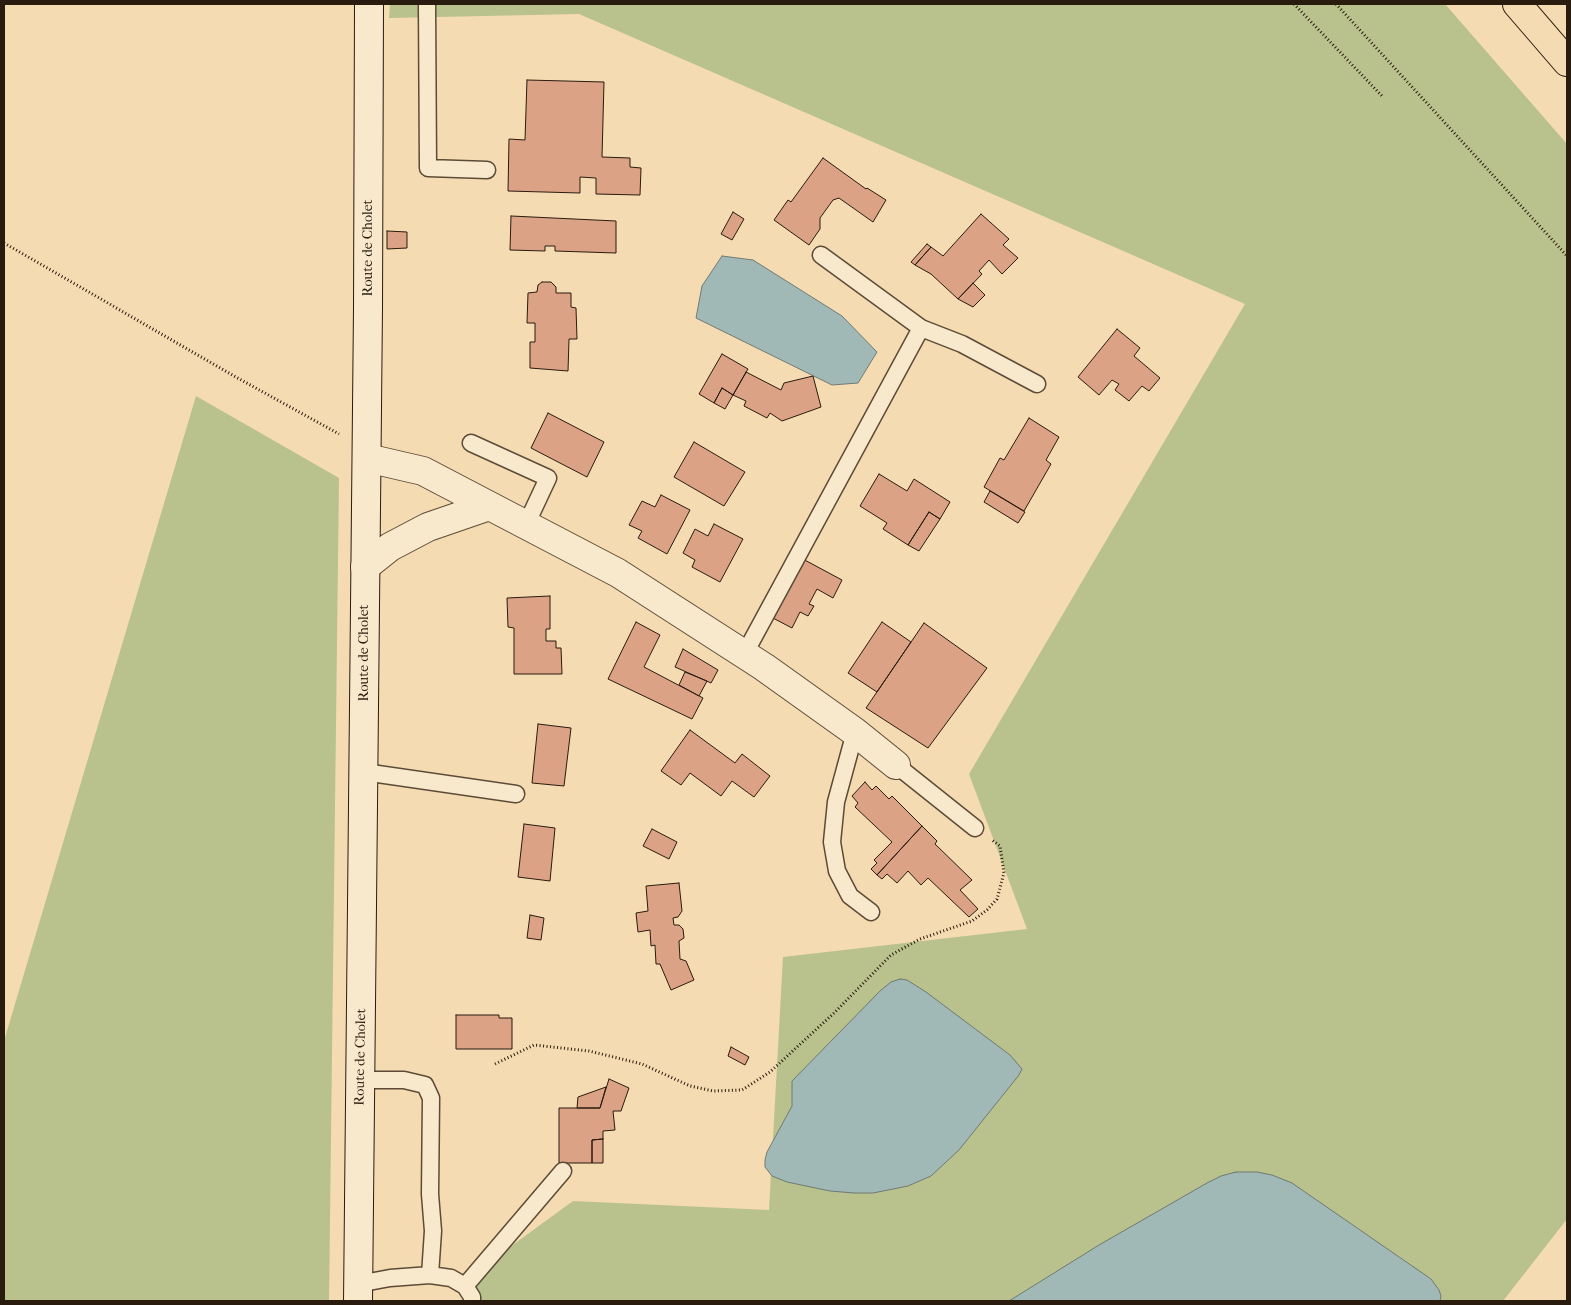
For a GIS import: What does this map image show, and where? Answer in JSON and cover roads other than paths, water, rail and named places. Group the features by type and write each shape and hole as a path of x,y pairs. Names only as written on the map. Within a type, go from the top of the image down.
{"main road":[{"name":"Route de Cholet","path":"358,1293 370,4"},
{"path":"1517,4 1567,62"},
{"path":"367,452 422,471 618,573 744,654 855,732 896,765"},
{"path":"365,567 390,547 428,528 489,506"}],"lane":[{"path":"427,4 428,168 487,170"},
{"path":"821,255 921,328 962,344 1037,384"},
{"path":"744,654 921,328"},
{"path":"472,443 548,478 526,525"},
{"path":"855,732 836,802 832,842 837,871 850,896 871,912"},
{"path":"896,765 976,828"},
{"path":"364,772 516,794"},
{"path":"360,1080 404,1080 425,1086 431,1098 430,1194 433,1231 430,1275"},
{"path":"465,1286 563,1171"},
{"path":"358,1293 390,1278 430,1275 451,1278 465,1286 472,1297 472,1301"}],"water":[{"path":"722,256 753,260 842,316 877,352 858,383 832,385 696,318 702,286"},
{"path":"900,979 907,980 926,992 1010,1055 1022,1069 1019,1075 959,1150 931,1176 908,1186 873,1193 854,1193 830,1191 787,1182 772,1176 765,1167 765,1160 767,1152 792,1106 792,1081 880,991 891,982"},
{"path":"1236,1172 1257,1172 1272,1175 1292,1183 1431,1279 1439,1290 1440,1301 1009,1301 1099,1245 1207,1183 1221,1176"}]}
